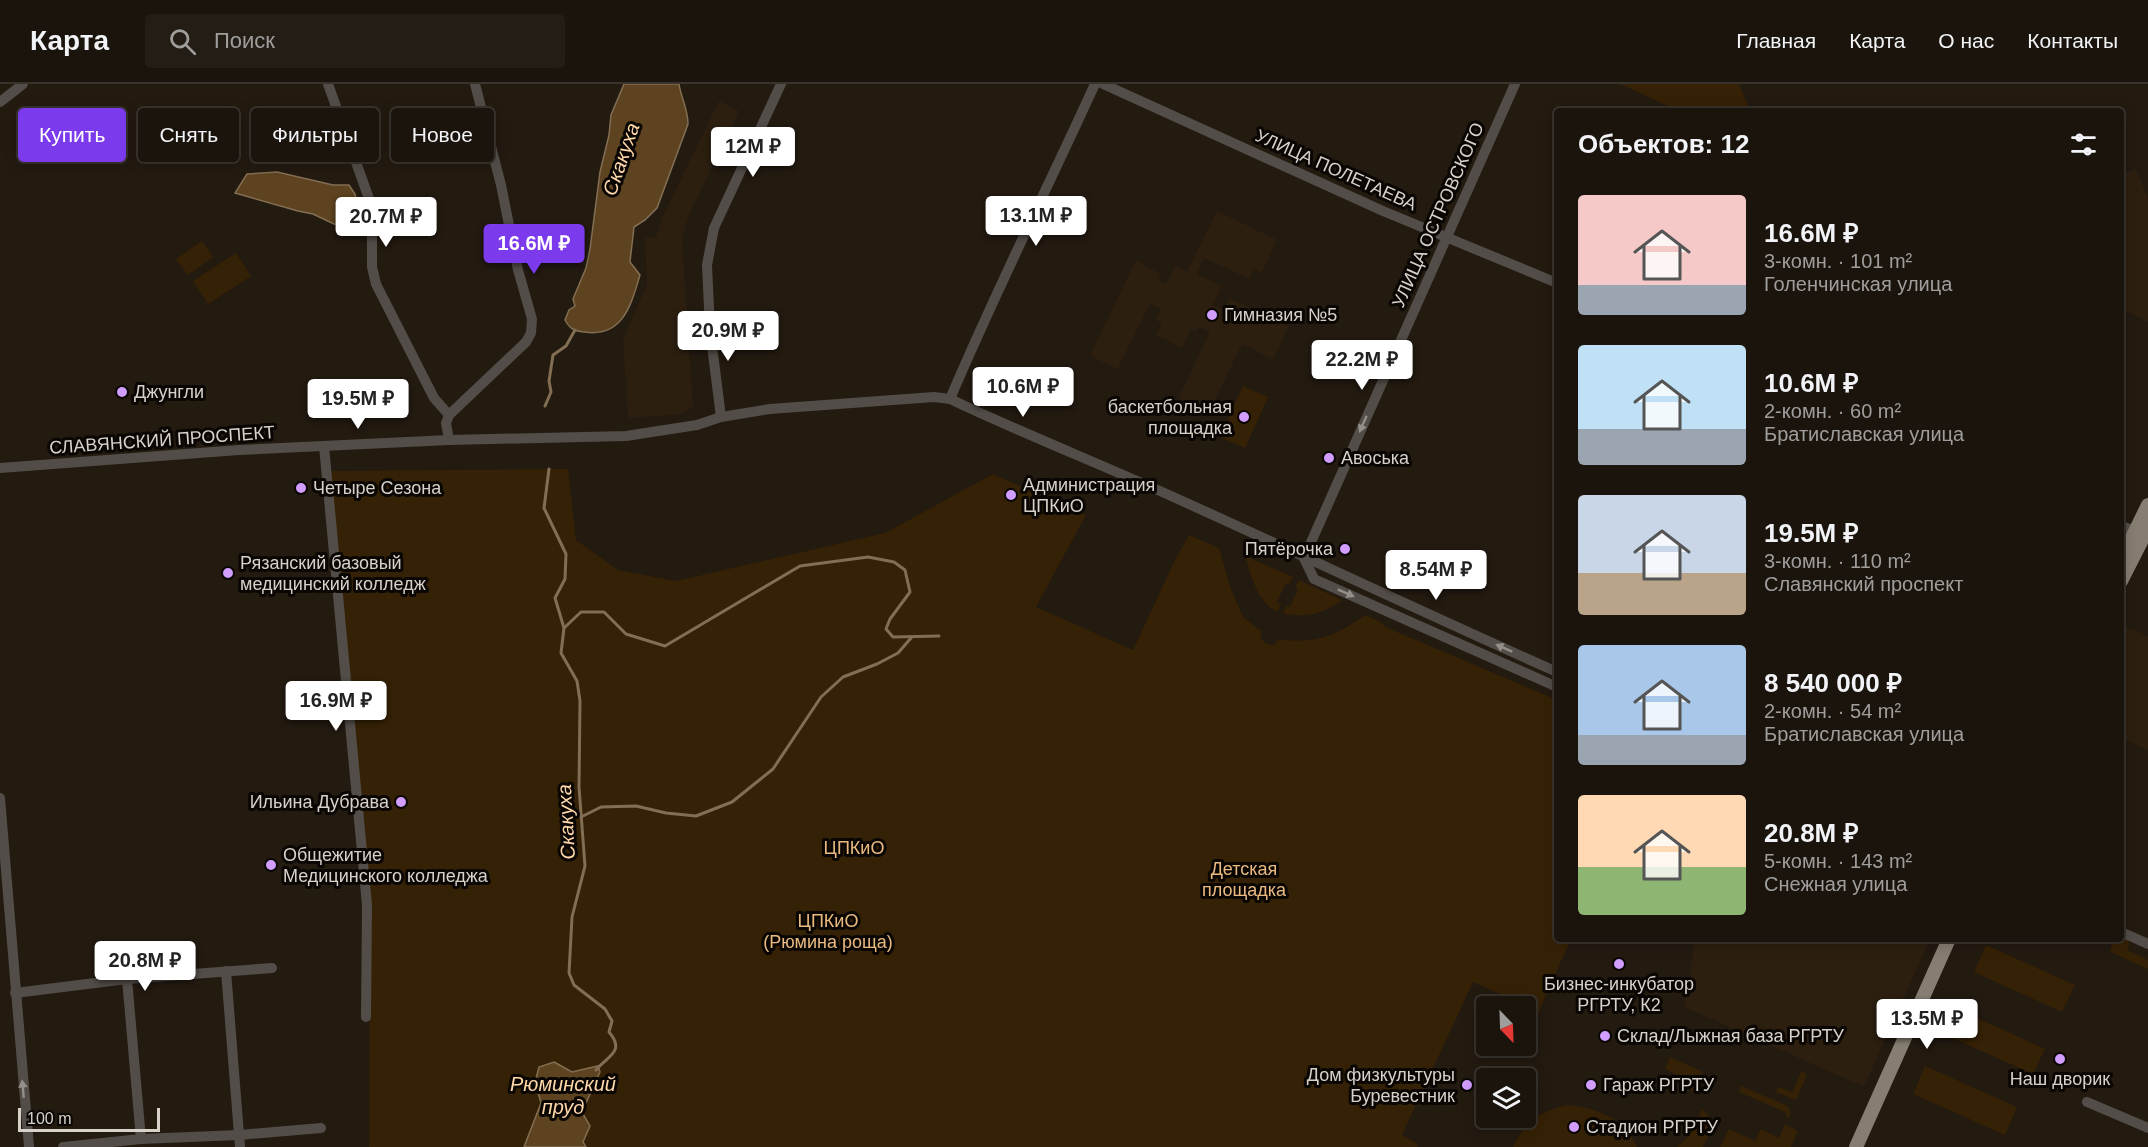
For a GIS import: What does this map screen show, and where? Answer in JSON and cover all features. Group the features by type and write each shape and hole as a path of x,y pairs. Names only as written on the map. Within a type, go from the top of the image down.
{"main road":[{"path":"2124,577 2143,552 2142,529 2148,505"},
{"path":"2124,556 2148,520"},
{"path":"1865,1147 1873,1120 1948,942"},
{"path":"1856,1147 1873,1120 1957,942"}],"street":[{"path":"0,102 23,84"},
{"path":"328,84 372,207 372,267 376,284 434,398 448,415"},
{"path":"448,440 446,423 448,415 526,342 532,327 501,185 475,84"},
{"path":"720,417 710,330 707,266 714,228 781,84"},
{"path":"1095,84 1013,263 980,328 950,399 1180,500 1554,671"},
{"name":"УЛИЦА ПОЛЕТАЕВА","path":"1103,84 1383,211 1554,282"},
{"name":"УЛИЦА ОСТРОВСКОГО","path":"1304,558 1515,84"},
{"name":"СЛАВЯНСКИЙ ПРОСПЕКТ","path":"0,468 324,446 448,440 626,436 697,425 720,417 770,409 934,397 950,399"},
{"path":"324,446 367,905 366,1017"},
{"path":"2124,526 2142,529"},
{"path":"1304,558 1314,579 1554,686"},
{"path":"0,798 5,934 15,993 28,1147"},
{"path":"2124,933 2148,944"},
{"path":"15,993 127,979 272,968"},
{"path":"226,971 240,1147"},
{"path":"127,979 141,1139"},
{"path":"2087,1102 2148,1128"},
{"path":"63,1147 141,1139 239,1135 321,1128"}],"shaded area":[{"path":"719,101 739,111 687,219 682,240 693,407 683,414 628,418 623,340 647,284 645,238 656,237 663,216"},
{"path":"2136,168 2148,199 2148,322 2124,310 2124,174"},
{"name":"Гимназия №5","path":"1217,211 1277,240 1262,273 1254,269 1249,279 1204,258 1197,274 1222,286 1213,305 1224,310 1229,298 1289,326 1273,360 1242,344 1209,413 1178,398 1210,332 1199,327 1196,331 1191,329 1182,348 1156,335 1162,324 1156,320 1161,309 1150,304 1117,370 1090,355 1136,260 1161,274 1158,280 1166,284 1175,266 1187,271"},
{"path":"2124,625 2148,636 2148,750 2124,739"},
{"path":"1695,942 1929,942 1864,1087 1684,1007"}],"green space":[{"path":"1620,84 1739,84 1749,108 1672,108"},
{"path":"202,241 213,257 188,275 176,259"},
{"path":"236,253 251,276 208,304 193,281"},
{"name":"баскетбольная площадка","path":"1243,386 1268,397 1245,448 1220,437"},
{"name":"ЦПКиО","path":"568,469 576,540 618,570 676,581 885,533 993,474 1086,515 1036,607 1133,650 1189,535 1219,548 1231,589 1243,617 1262,632 1260,638 1267,644 1275,645 1278,639 1303,640 1324,637 1344,629 1365,615 1381,622 1385,627 1554,699 1554,942 1570,942 1539,1011 1536,1010 1536,996 1505,996 1473,982 1402,1135 1418,1144 1417,1147 586,1147 582,1139 582,1119 600,1072 598,1066 535,1082 541,1103 524,1147 369,1147 370,906 329,471"},
{"path":"1245,556 1293,577 1289,584 1286,583 1277,602 1281,604 1277,612 1259,595"},
{"path":"1299,580 1342,600 1314,614 1283,614 1286,606 1290,607 1298,589 1295,587"},
{"path":"2124,938 2128,940 2127,950 2148,960 2148,969 2111,952 2113,942 2124,942"},
{"path":"1986,945 2075,985 2062,1012 1974,972"},
{"path":"1953,1007 2045,1049 2033,1074 1941,1033"},
{"path":"1670,1057 1703,1072 1694,1093 1681,1077 1665,1069"},
{"path":"1925,1066 2017,1107 2005,1135 1913,1094"},
{"path":"1801,1071 1807,1074 1797,1099 1776,1092 1778,1087 1793,1092"},
{"path":"1741,1086 1788,1106 1791,1113 1789,1118 1786,1117 1787,1113 1739,1092"},
{"name":"Стадион РГРТУ","path":"1568,1105 1599,1112 1625,1129 1637,1147 1513,1147 1525,1128 1536,1128 1536,1117 1550,1110"},
{"path":"1702,1109 1715,1123 1703,1147 1677,1147 1690,1135"},
{"path":"1785,1124 1798,1131 1791,1147 1720,1147 1729,1129 1755,1141 1761,1129 1779,1138"}],"water":[{"path":"624,84 679,84 688,124 657,208 634,227 630,262 640,275 629,308 616,325 608,330 597,333 581,332 571,327 565,320 569,310 575,306 573,299 586,268 611,115"},
{"path":"277,172 333,185 349,185 355,194 358,206 349,222 344,226 313,214 235,193 247,174"},
{"name":"Рюминский пруд","path":"554,1062 572,1072 598,1066 600,1072 582,1112 590,1126 583,1142 586,1147 524,1147 541,1103 535,1082 539,1067"}],"waterway":[{"name":"Скакуха","path":"545,406 551,392 549,381 553,355 566,346 575,330"},
{"name":"Скакуха","path":"549,469 544,508 566,554 565,579 555,598 564,628 561,653 577,681 580,701 579,787 585,866 572,917 569,973 574,985 605,1009 612,1021 609,1032 616,1044 613,1053 596,1070"},
{"path":"564,628 581,612 604,612 626,634 665,646 800,566 868,557 894,562 905,570 910,592 890,619 886,629 893,637 939,636"},
{"path":"581,817 601,807 636,806 666,813 696,816 732,802 773,769 821,697 843,677 898,653 911,638"}],"place":[{"name":"Гимназия №5","path":"1212,315"},
{"name":"Джунгли","path":"122,392"},
{"name":"баскетбольная площадка","path":"1244,417"},
{"name":"Авоська","path":"1329,458"},
{"name":"Четыре Сезона","path":"301,488"},
{"name":"Администрация ЦПКиО","path":"1011,495"},
{"name":"Пятёрочка","path":"1345,549"},
{"name":"Рязанский базовый медицинский колледж","path":"228,573"},
{"name":"Ильина Дубрава","path":"401,802"},
{"name":"Общежитие Медицинского колледжа","path":"271,865"},
{"name":"Бизнес-инкубатор РГРТУ, К2","path":"1619,964"},
{"name":"Склад/Лыжная база РГРТУ","path":"1605,1036"},
{"name":"Наш дворик","path":"2060,1059"},
{"name":"Дом физкультуры Буревестник","path":"1467,1085"},
{"name":"Гараж РГРТУ","path":"1591,1085"},
{"name":"Стадион РГРТУ","path":"1574,1127"}],"park label":[{"name":"Детская площадка","path":"1244,879"},
{"name":"ЦПКиО (Рюмина роща)","path":"828,931"}]}
